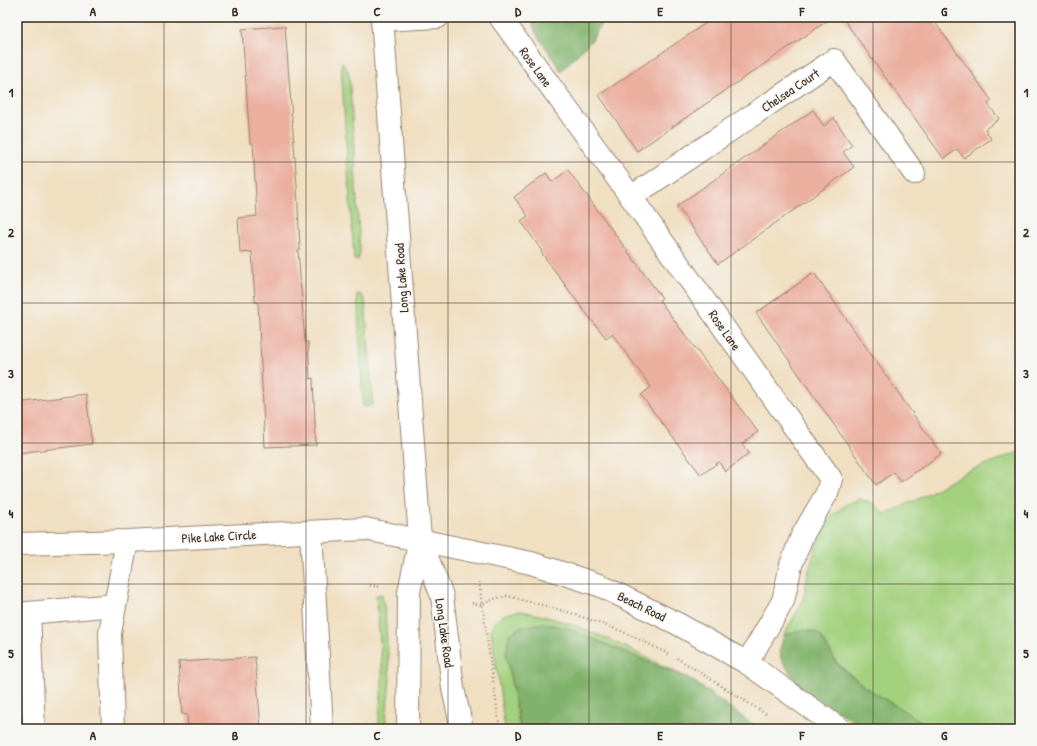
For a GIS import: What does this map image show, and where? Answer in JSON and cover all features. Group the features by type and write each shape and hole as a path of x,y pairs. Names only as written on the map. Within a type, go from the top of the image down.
{"street":[{"path":"382,19 438,17"},
{"name":"Rose Lane","path":"500,17 631,197 831,479 827,493 802,536 791,565 783,601 747,663"},
{"name":"Long Lake Road","path":"382,19 420,539 409,592 408,729"},
{"name":"Chelsea Court","path":"631,197 834,60 914,173"},
{"name":"Pike Lake Circle","path":"17,544 127,541 365,529 420,539"},
{"path":"311,532 322,729"},
{"name":"Long Lake Road","path":"420,539 442,596 453,688 462,729"},
{"name":"Beach Road","path":"420,539 475,552 531,562 599,585 678,624 747,663 840,729"},
{"path":"113,729 110,633 127,541"},
{"path":"34,729 23,613 115,605"}],"path":[{"path":"475,552 481,605 500,729"},
{"path":"481,605 494,599 507,596 568,612 619,630 670,654 771,717"}],"green space":[{"path":"530,17 605,17 591,41 561,71 536,33"},
{"path":"342,62 348,71 350,83 360,251 358,260 354,260 341,66"},
{"path":"357,294 361,295 365,300 373,404 367,407 363,406"},
{"path":"1016,453 1020,453 1020,729 933,729 865,687 837,663 821,636 815,632 803,630 784,635 803,601 808,573 821,530 831,517 846,504 860,499 871,502 885,514 922,497 966,472"},
{"path":"382,594 390,680 385,729 378,729 382,666 376,595"},
{"path":"521,611 544,616 588,631 630,649 692,680 567,628 506,653 520,729 505,729 491,629 493,624 499,618"},
{"path":"543,623 567,628 692,680 759,729 520,729 506,653 509,634 520,627"},
{"path":"803,630 815,632 821,636 837,664 865,687 933,729 866,729 800,688 781,659 780,649 784,635"}],"building":[{"path":"715,17 833,17 637,151 599,95"},
{"path":"842,17 931,17 992,101 988,104 999,119 985,129 991,139 964,158 957,149 944,159"},
{"path":"285,26 297,185 300,250 298,250 305,342 308,342 310,379 313,378 316,445 265,447 258,302 255,302 252,252 240,253 238,218 257,216 253,143 250,143 242,29"},
{"path":"813,110 824,126 834,118 852,145 843,152 854,167 718,264 677,206"},
{"path":"568,170 662,298 659,300 758,432 742,444 749,453 725,472 719,462 701,475 641,395 651,387 612,334 606,338 579,304 541,252 542,251 521,221 528,216 514,197 546,173 552,182"},
{"path":"814,273 941,454 901,482 894,472 876,485 756,313"},
{"path":"86,394 92,444 17,453 17,403"},
{"path":"255,657 261,729 188,729 187,715 182,714 179,662"}]}
